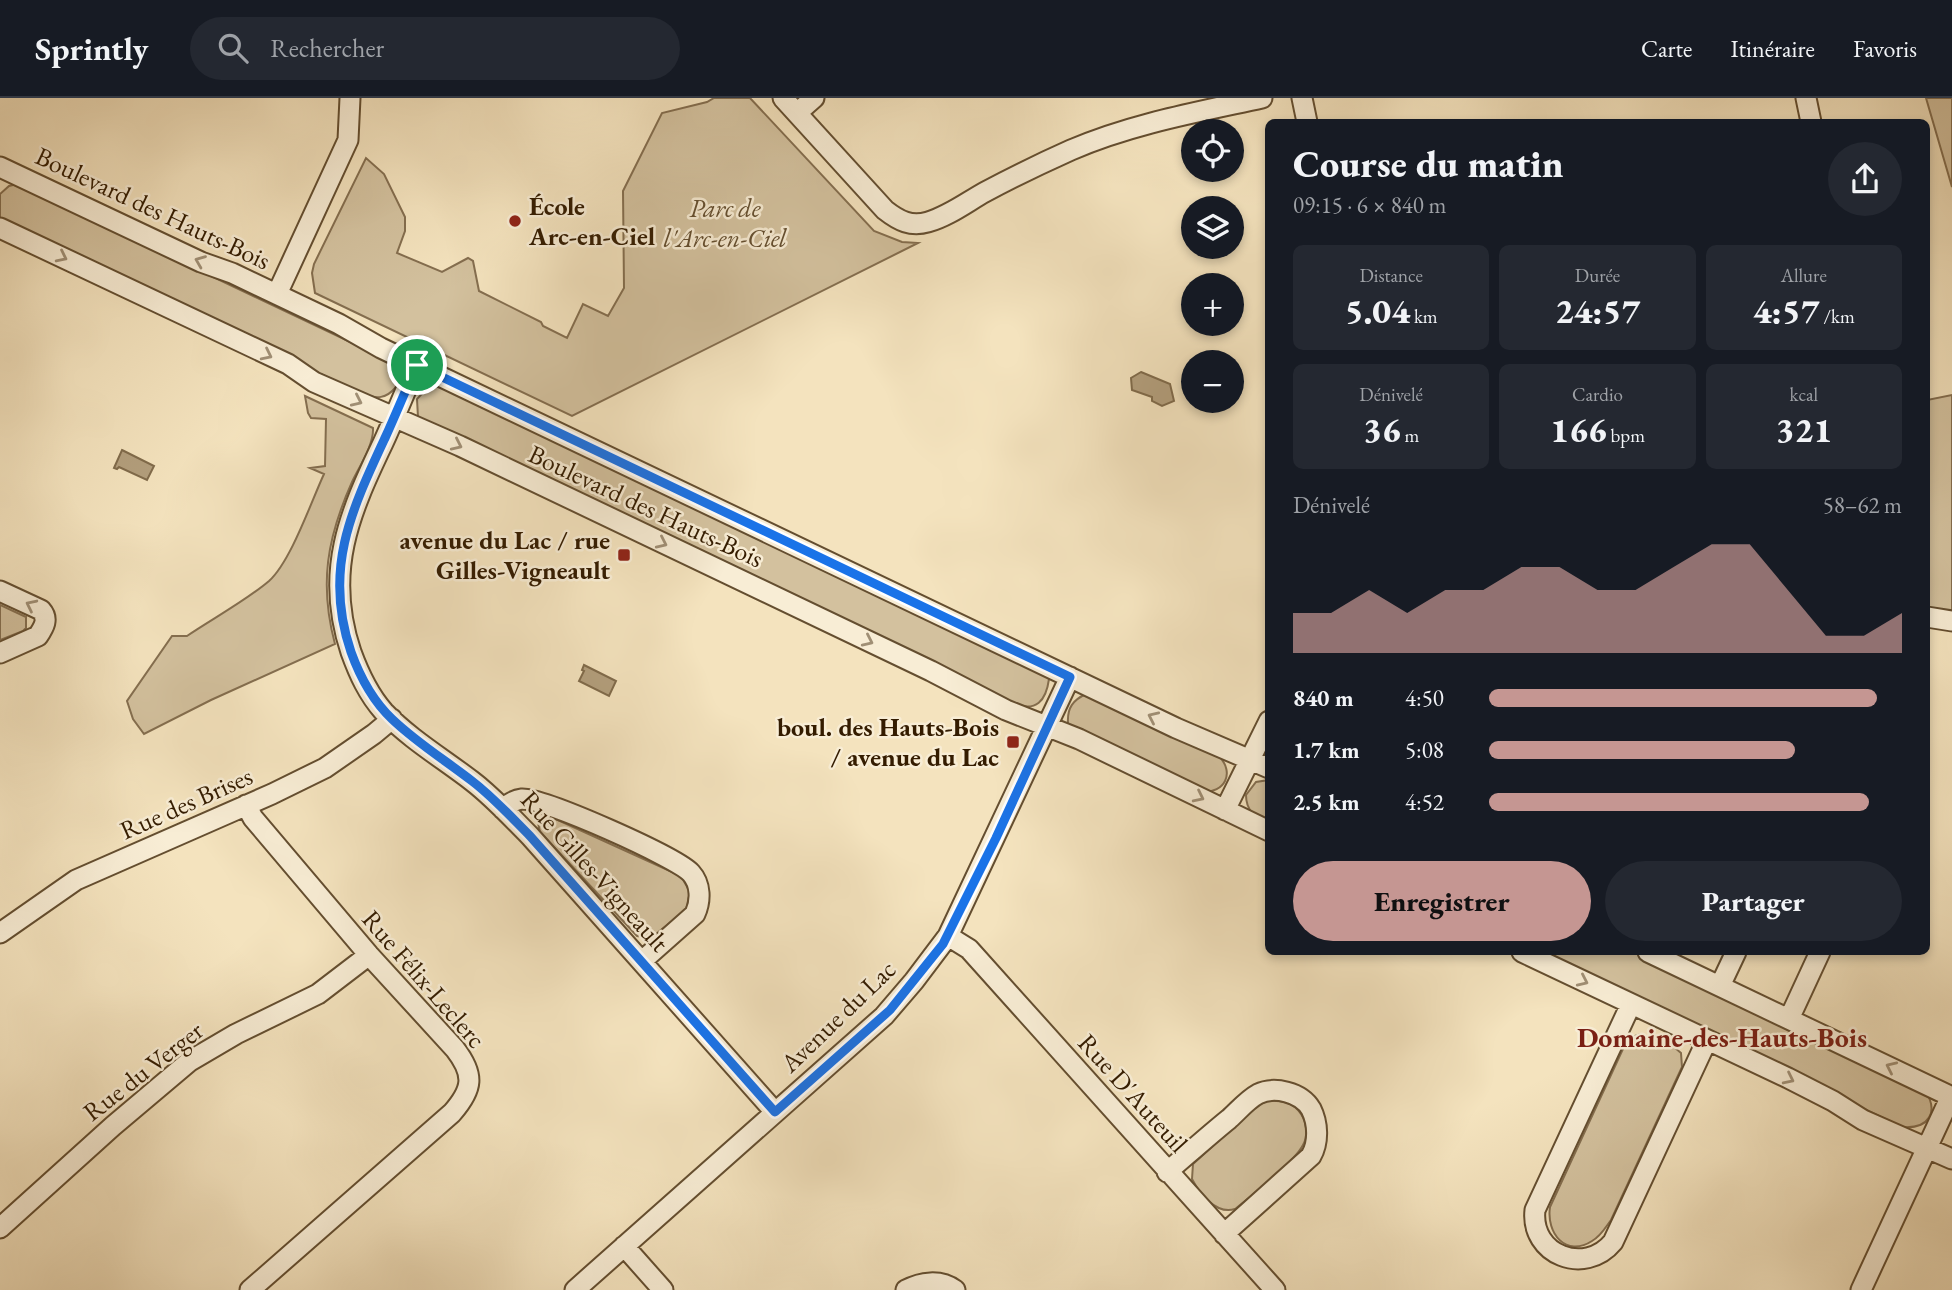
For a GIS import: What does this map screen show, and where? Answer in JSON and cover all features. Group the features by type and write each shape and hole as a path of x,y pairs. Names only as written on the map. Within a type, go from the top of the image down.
{"street":[{"path":"276,294 348,140 350,98"},
{"path":"783,98 884,210 904,223 914,224 944,216 994,187 1075,148 1131,129 1262,98"},
{"path":"797,113 814,98"},
{"path":"1301,98 1306,119"},
{"path":"1805,98 1810,119"},
{"name":"Boulevard des Hauts-Bois","path":"0,167 201,261 232,272 353,331 373,344 1070,677 1265,766"},
{"name":"Boulevard des Hauts-Bois","path":"0,228 288,364 314,382 460,446 1265,829"},
{"name":"Rue Gilles-Vigneault","path":"417,365 351,515 340,559 339,585 344,626 357,669 372,697 391,719 503,809 775,1112"},
{"path":"0,592 41,610 46,620 38,636 0,653"},
{"path":"1930,617 1952,621"},
{"name":"Avenue du Lac","path":"575,1290 890,1010 948,936 1070,677"},
{"name":"Rue des Brises","path":"0,933 76,880 325,768 372,736 391,719"},
{"path":"1225,810 1265,729"},
{"path":"503,809 513,801 522,799 551,806 671,860 691,872 699,890 699,903 695,914 642,961"},
{"name":"Rue Félix-Leclerc","path":"246,805 261,828 369,955 464,1060 468,1069 469,1089 452,1113 250,1290"},
{"name":"Rue D'Auteuil","path":"948,936 969,950 1275,1290"},
{"name":"Rue du Verger","path":"0,1228 190,1061 236,1034 318,993 369,955"},
{"path":"1528,955 1833,1101 1863,1120 1952,1159"},
{"path":"1654,955 1952,1096 1861,1290"},
{"path":"1720,986 1735,955"},
{"path":"1789,1019 1820,955"},
{"path":"1631,1004 1535,1210 1537,1234 1549,1251 1562,1256 1587,1258 1598,1254 1613,1242 1707,1040"},
{"path":"1167,1172 1256,1095 1279,1091 1296,1096 1307,1104 1317,1129 1313,1153 1224,1234"},
{"path":"624,1246 663,1290"},
{"path":"906,1290 916,1285 934,1283 955,1290"}],"green space":[{"name":"Parc de l'Arc-en-Ciel","path":"714,98 750,98 874,231 902,242 918,243 572,416 315,293 312,273 314,264 366,158 384,174 405,217 405,231 397,253 442,272 468,258 473,261 479,291 567,338 583,304 608,316 624,288 623,191 662,113"},
{"path":"1926,98 1952,98 1952,187"},
{"path":"17,184 382,357 395,369 396,387 381,397 363,394 7,225 0,219 0,194 9,186"},
{"path":"436,385 1045,672 1049,679 1042,699 1029,707 1015,704 426,425 418,417 417,399 429,386"},
{"path":"1952,395 1952,611 1930,608 1930,399"},
{"path":"305,396 373,428 369,449 343,503 331,542 327,601 335,644 211,700 144,734 133,719 127,701 172,636 187,636 260,588 277,572 293,546 324,474 310,468 325,466 326,419 311,418"},
{"path":"0,605 26,617 26,628 0,640"},
{"path":"1086,694 1219,756 1224,762 1227,775 1222,786 1202,792 1072,729 1068,723 1070,709 1074,702"},
{"path":"1265,781 1265,822 1252,813 1248,805 1246,795 1256,782"},
{"path":"549,816 681,876 690,892 686,910 651,938 637,936 540,832 538,823"},
{"path":"1543,955 1640,955 1924,1089 1931,1105 1929,1117 1919,1125 1902,1127"},
{"path":"1641,1034 1674,1047 1681,1053 1682,1067 1611,1220 1592,1241 1574,1247 1566,1245 1551,1226 1550,1207 1628,1038"},
{"path":"1267,1101 1286,1103 1298,1110 1306,1125 1305,1141 1291,1161 1235,1209 1221,1209 1209,1202 1195,1185 1192,1179 1193,1164 1258,1105"}],"shaded area":[{"path":"1141,372 1170,384 1174,401 1162,406 1152,401 1152,397 1132,390 1131,378"},
{"path":"122,450 154,466 147,480 119,467 114,468"},
{"path":"584,665 616,681 609,696 579,681"}],"place":[{"name":"École Arc-en-Ciel","path":"515,221"},
{"name":"avenue du Lac / rue Gilles-Vigneault","path":"624,555"},
{"name":"boul. des Hauts-Bois / avenue du Lac","path":"1013,742"}],"district":[{"name":"Domaine-des-Hauts-Bois","path":"1722,1037"}],"route":[{"path":"417,365 1070,677 996,838 943,944 890,1010 775,1112 530,836 487,794 391,719 372,697 360,675 348,644 340,605 342,546 354,506 417,365"}]}
